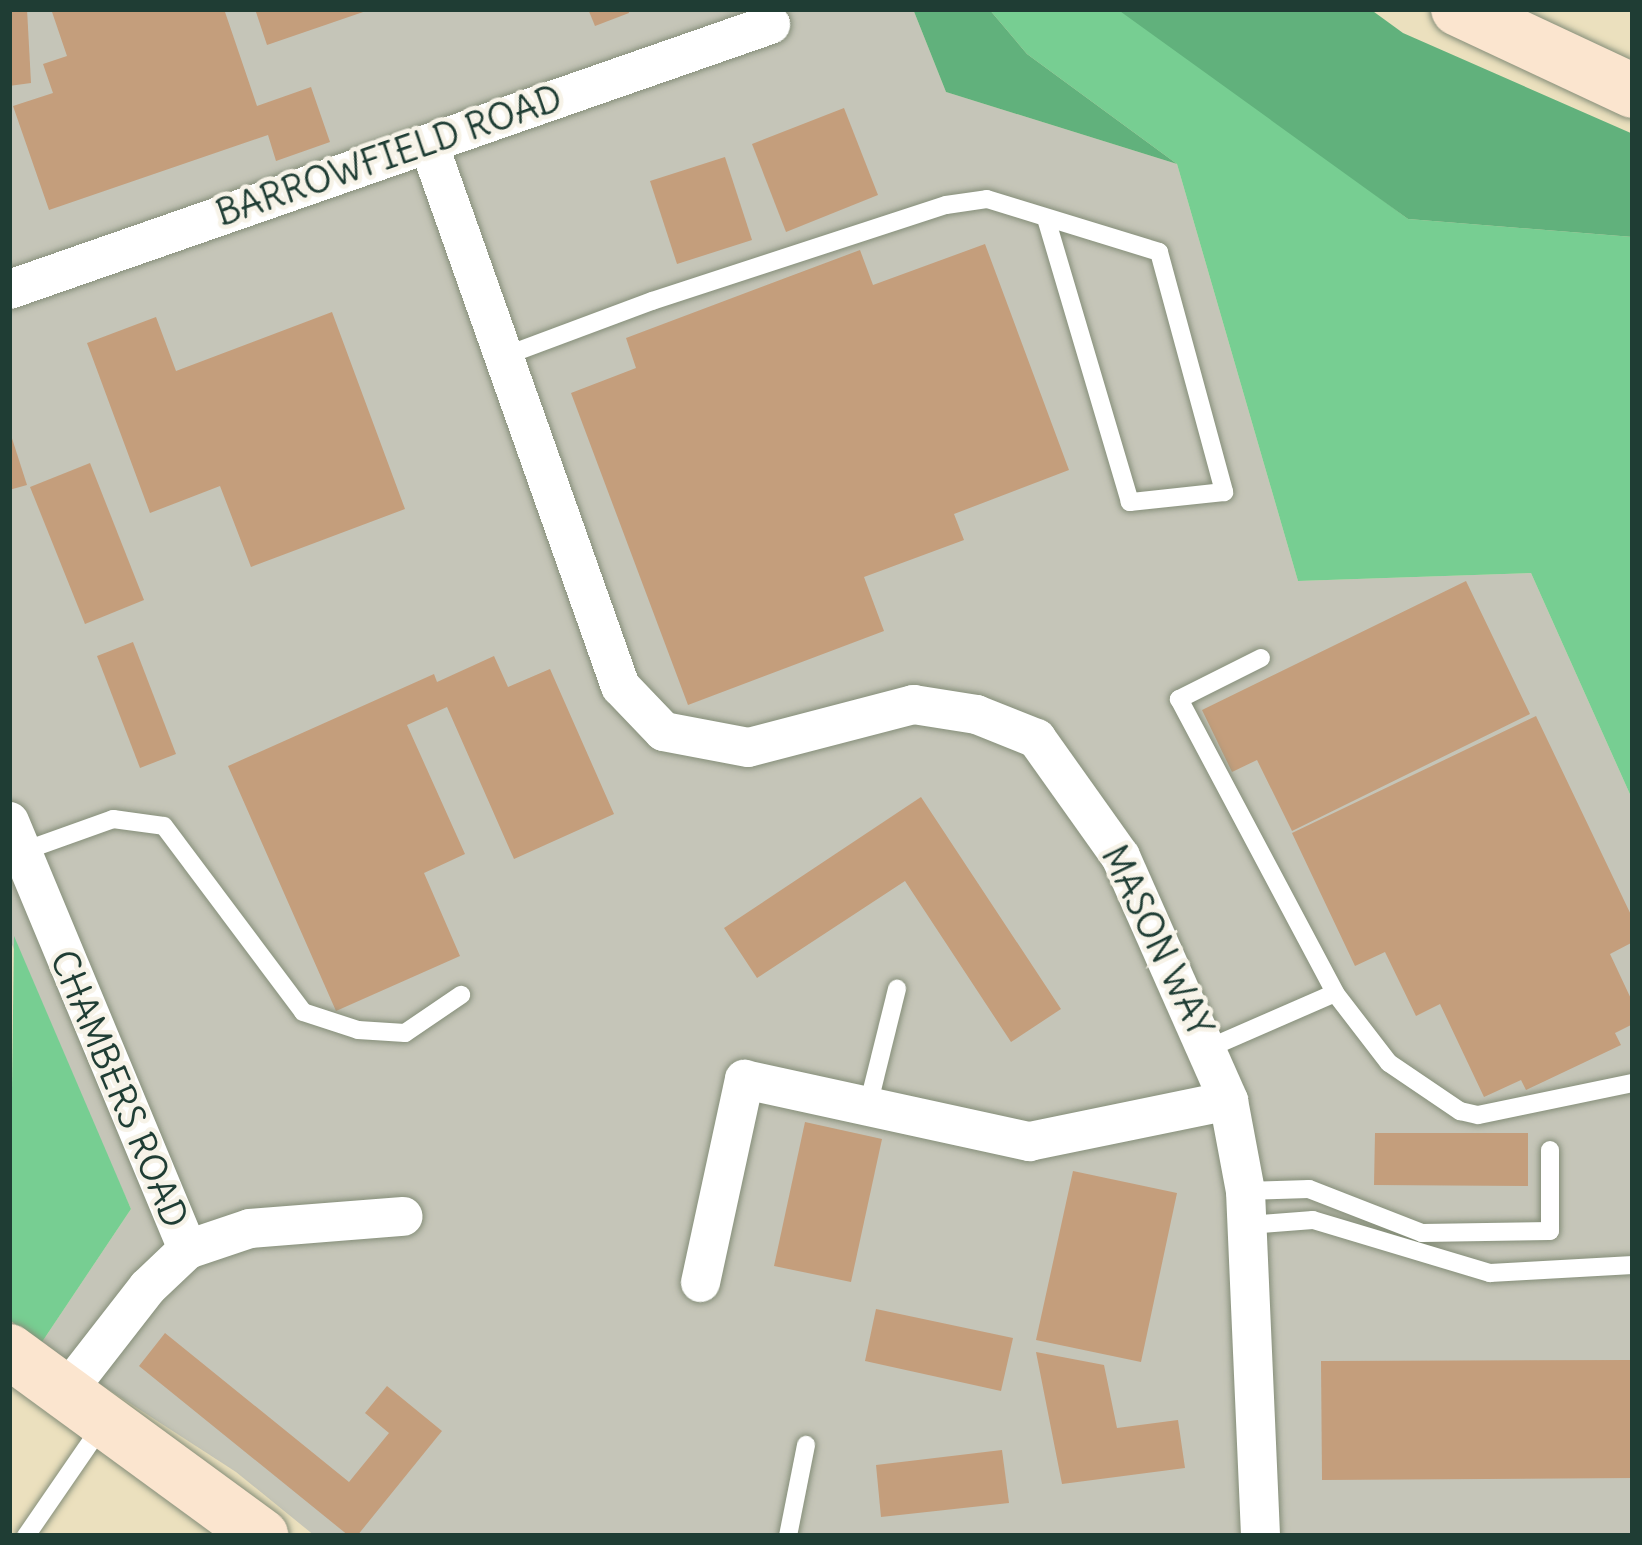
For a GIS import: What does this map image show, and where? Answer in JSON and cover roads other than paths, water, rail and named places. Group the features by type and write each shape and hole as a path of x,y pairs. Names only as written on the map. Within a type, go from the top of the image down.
{"main road":[{"path":"1458,9 1633,91"},
{"path":"9,1351 262,1536"}],"street":[{"name":"BARROWFIELD ROAD","path":"9,289 770,24"},
{"name":"MASON WAY","path":"428,143 620,686 663,731 748,747 914,704 976,714 1036,738 1120,856 1210,1048 1228,1100 1247,1208 1260,1536"},
{"name":"CHAMBERS ROAD","path":"15,836 187,1249 147,1287 86,1406"},
{"path":"700,1282 744,1079 1029,1141 1228,1100"},
{"path":"187,1249 249,1228 404,1216"}],"lane":[{"path":"502,357 946,206 987,200 1047,222 1159,252 1224,491 1130,502 1047,222"},
{"path":"1261,658 1179,698 1335,993 1389,1063 1460,1111 1478,1115 1633,1083"},
{"path":"15,836 113,819 164,826 303,1012 358,1030 405,1033 460,995"},
{"path":"868,1106 897,989"},
{"path":"1210,1048 1335,993"},
{"path":"1247,1208 1309,1189 1422,1233 1550,1231 1550,1150"},
{"path":"1247,1208 1313,1220 1490,1273 1633,1265"},
{"path":"26,1536 86,1406"},
{"path":"788,1536 806,1445"}]}
